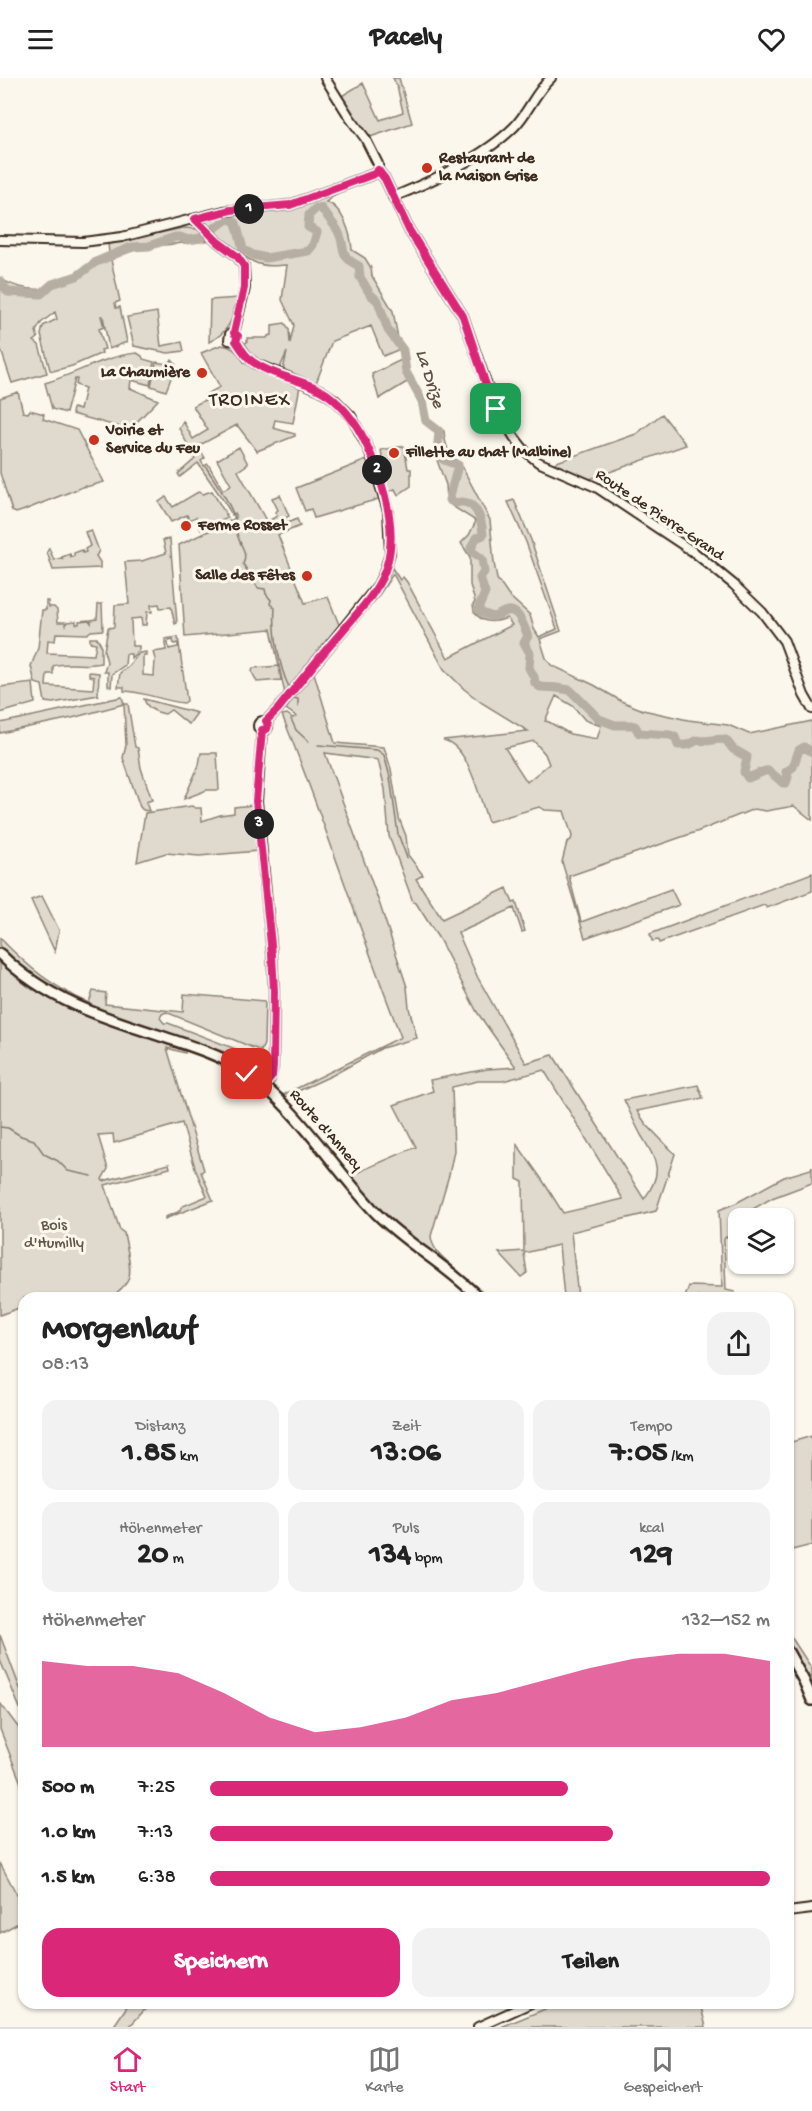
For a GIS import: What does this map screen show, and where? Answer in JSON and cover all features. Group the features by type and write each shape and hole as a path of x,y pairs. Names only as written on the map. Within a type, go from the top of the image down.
{"main road":[{"name":"Route d'Annecy","path":"0,954 25,976 66,1002 213,1055 239,1068 264,1086 291,1113 378,1215 408,1242 473,1292"},
{"path":"794,1663 812,1700"}],"street":[{"name":"Route de Pierre-Grand","path":"325,78 365,138 378,164 378,170 385,179 409,230 463,316 492,400 507,428 520,445 543,465 588,483 603,492 695,553 733,584 762,612 784,641 804,695 812,709"},
{"path":"393,197 426,184 483,151 507,134 524,116 539,90 551,78"},
{"path":"0,240 92,242 134,235 231,210 278,207 304,201 374,174 378,170"},
{"path":"195,219 237,256 244,266 244,288 235,337 253,362 320,390 334,399 351,416 369,450 387,503 390,553 381,579 361,608 278,709 266,721 258,724 262,730 256,801 274,991 273,1067 272,1076 264,1086"},
{"path":"794,1911 812,1909"},
{"path":"478,2027 518,2009"}],"green space":[{"path":"393,78 399,78 412,123 370,137 340,97 363,83 380,120 403,112"},
{"path":"339,192 326,202 337,209 341,215 348,229 352,250 365,258 371,268 372,276 393,311 400,349 383,356 371,326 332,341 316,383 283,370 287,352 279,370 252,357 244,344 247,338 267,338 272,335 272,325 285,323 289,329 290,343 294,325 282,300 287,265 274,266 254,262 228,245 205,224 207,221 222,216 286,210"},
{"path":"183,228 199,229 211,240 135,250 111,260 120,301 115,303 116,308 120,307 127,342 109,349 103,316 101,316 104,327 99,329 105,349 101,350 102,353 72,366 50,370 41,335 43,326 57,319 55,312 41,323 36,331 38,338 34,341 39,345 47,373 12,383 0,347 0,278 20,287 41,289 81,272 109,253 108,244"},
{"path":"239,298 226,329 209,342 210,300"},
{"path":"157,312 161,346 182,342 184,351 168,353 134,346 127,317"},
{"path":"221,345 233,349 259,371 300,386 293,423 275,420 273,428 295,434 295,436 257,451 237,425 198,446 205,458 201,461 204,466 208,464 223,490 231,485 217,460 239,447 248,464 238,471 267,522 277,516 275,512 278,510 272,498 280,495 289,516 285,518 287,523 297,519 300,526 278,535 305,603 328,597 340,627 285,694 271,629 185,637 179,545 236,518 235,513 232,515 198,463 180,477 178,474 195,459 179,428 183,421 193,439 208,430 193,406 207,399 205,395 220,387 201,353"},
{"path":"137,353 143,359 154,362 150,385 131,380 130,388 158,400 131,428 127,429 72,414 73,408 80,410 85,388 76,385 77,379 75,379 66,413 52,409 45,383 113,358"},
{"path":"403,359 407,382 379,399 372,374"},
{"path":"172,360 176,365 166,391 151,386 156,362 167,364"},
{"path":"18,392 23,412 28,413 30,410 44,414 43,419 77,430 104,482 85,486 16,513 12,511 0,473 0,398"},
{"path":"662,414 686,445 590,479 551,464 636,434"},
{"path":"441,429 444,431 448,449 460,463 490,520 497,579 508,595 530,615 539,637 557,629 526,542 508,502 514,500 531,540 561,631 540,639 546,658 551,665 643,710 688,720 728,725 749,734 812,721 812,820 794,806 766,811 754,809 699,831 569,876 581,922 671,889 679,905 585,938 562,862 567,842 572,836 564,811 545,810 539,807 488,822 467,762 452,744 443,740 528,731 482,703 444,669 393,574 377,598 314,673 335,743 384,747 391,769 399,818 406,836 408,855 423,875 416,879 442,919 507,888 513,903 516,902 525,931 522,932 514,908 458,933 478,978 526,1063 553,1055 644,1199 654,1181 656,1166 624,1100 698,1085 703,1098 637,1111 646,1124 675,1154 656,1211 571,1232 577,1292 564,1292 559,1245 524,1253 527,1273 521,1277 499,1253 524,1251 523,1182 517,1179 517,1144 563,1213 623,1199 544,1070 503,1081 478,1081 452,1087 454,1151 431,1236 437,1252 458,1273 393,1224 349,1176 416,1147 394,1105 433,1091 430,1080 487,1069 516,1067 477,1012 439,939 416,903 413,902 389,836 385,789 378,760 325,753 407,987 409,1008 417,1038 382,1048 333,1075 283,1098 281,1096 401,1037 282,715 287,714 293,718 296,716 286,709 299,690 298,688 375,596 392,568 400,580 403,577 407,582 448,658 512,625 507,618 489,621 481,619 474,612 475,602 470,585 470,557 461,543 469,535 476,521 452,506 447,500 446,485 434,452 437,431","holes":["556,696 573,706 585,720 601,726 597,739 570,734 545,721","534,741 545,754 549,764 527,782 505,748"]},
{"path":"404,446 408,469 411,469 411,486 398,495 395,489 388,492 378,464 383,462 381,450"},
{"path":"369,459 382,498 314,518 311,509 305,511 296,488"},
{"path":"212,491 228,518 201,530 196,517 189,520 187,515 171,522 159,502 166,497 173,507 198,492 203,494"},
{"path":"91,530 99,551 96,556 100,562 100,568 53,570 47,552 49,548 54,560 61,558 63,560 62,557 70,554 71,557 74,556 74,553 82,550 83,553 86,552 85,549 90,546 85,532"},
{"path":"170,539 177,623 175,624 171,607 160,608 159,604 151,605 152,612 147,612 146,625 142,625 141,618 131,619 132,646 139,646 139,650 131,658 131,654 126,654 125,665 112,674 111,687 108,686 108,672 104,672 107,662 104,651 108,628 114,627 115,605 129,604 125,562 142,561 166,553 163,540"},
{"path":"46,601 49,607 57,610 58,622 65,622 66,625 67,622 76,621 76,624 79,624 79,621 89,620 91,623 91,620 97,619 98,604 102,604 103,630 91,631 87,634 56,633 55,641 48,640 47,653 94,655 96,643 90,642 90,638 97,638 101,645 101,663 53,666 53,674 47,674 46,686 93,689 94,677 89,676 89,672 99,673 98,695 53,703 45,702 42,685 35,683 31,666 38,648 42,610 46,610"},
{"path":"178,637 187,701 176,702 124,691 124,687 118,687 120,673 139,653 146,652 146,655 143,655 143,675 154,676 153,652 166,650 165,644 168,643 169,649 178,647 178,643 174,644 173,640 165,642 165,639"},
{"path":"279,666 281,680 257,682 252,672 253,668"},
{"path":"33,683 35,703 0,713 0,687"},
{"path":"122,697 124,704 0,733 0,723"},
{"path":"144,699 197,713 189,724 171,710 165,714 152,710"},
{"path":"124,704 128,704 135,747 138,748 141,768 152,800 146,802 149,811 140,807 123,758 126,745"},
{"path":"201,753 217,753 219,790 207,790 184,799 199,765"},
{"path":"253,805 258,851 199,856 166,853 137,862 145,813 192,806 201,808 202,821 234,813 234,807"},
{"path":"812,873 812,891 767,908 764,905 659,943 658,940 652,941 650,934"},
{"path":"42,896 59,930 55,952 31,900"},
{"path":"0,938 41,975 63,990 89,1003 93,991 106,993 105,1004 183,1012 184,994 265,1001 264,1044 261,1051 166,1012 160,1018 164,1023 267,1061 264,1070 224,1052 89,1008 51,989 12,960 0,948"},
{"name":"Bois d'Humilly","path":"0,961 33,990 36,988 74,1011 185,1051 185,1053 167,1048 204,1170 201,1172 213,1200 165,1219 178,1212 183,1206 207,1196 196,1171 182,1123 114,1143 113,1134 98,1135 108,1169 103,1181 169,1164 170,1168 105,1185 120,1230 124,1233 129,1264 128,1280 118,1292 18,1292 18,1308 0,1315"},
{"path":"812,1166 812,1183 772,1198 755,1208 728,1208 728,1237 724,1239 726,1290 735,1292 687,1292 689,1286 722,1287 719,1210 784,1177 811,1169"},
{"path":"812,1436 812,1545 794,1550 794,1441"},
{"path":"0,1635 18,1683 18,1704 0,1660"},
{"path":"794,1641 812,1669 812,1688 794,1655"},
{"path":"0,1703 18,1727 18,1776 0,1729"},
{"path":"0,1863 18,1897 18,1923 0,1933"},
{"path":"125,2009 146,2009 129,2027 113,2027"},
{"path":"545,2009 702,2009 706,2027 501,2027"}],"waterway":[{"name":"La Drize","path":"0,281 8,292 41,294 52,284 77,276 96,262 132,247 149,246 175,237 188,240 201,238 226,220 231,219 236,223 243,249 253,255 266,258 308,251 313,245 317,232 308,227 309,215 316,208 321,208 338,231 345,255 359,266 360,277 370,294 378,301 388,330 403,350 406,372 422,401 426,421 439,431 437,454 444,460 458,465 449,500 456,503 468,503 473,506 479,516 483,535 476,538 471,548 482,559 484,572 480,578 485,593 478,609 493,617 507,611 518,615 528,636 524,643 530,653 529,668 535,683 540,687 570,690 599,719 615,725 635,726 639,733 670,735 675,737 678,745 688,745 698,740 726,740 733,749 747,757 744,772 748,778 767,771 786,783 788,777 786,772 793,767 799,750 804,747 812,752"},
{"path":"206,467 231,508 244,553 243,564 258,588 265,589 271,600 270,604 275,608 278,649 289,687"},
{"path":"293,698 298,699 298,707"},
{"path":"291,719 296,730 309,742"},
{"path":"318,745 377,750 384,755 390,777 398,834 407,858"},
{"path":"0,1127 8,1128 21,1136 34,1140 44,1154 58,1161 68,1171 92,1176"}],"place":[{"name":"Restaurant de la Maison Grise","path":"427,168"},
{"name":"La Chaumière","path":"202,373"},
{"name":"Voirie et Service du Feu","path":"94,440"},
{"name":"Fillette au chat (Malbine)","path":"394,453"},
{"name":"Ferme Rosset","path":"186,526"},
{"name":"Salle des Fêtes","path":"307,576"}],"district":[{"name":"TROINEX","path":"250,401"}],"route":[{"path":"247,1074 264,1086 272,1076 273,1067 272,954 256,801 262,730 267,729 266,721 370,597 381,579 390,553 389,520 387,503 376,467 366,442 351,416 324,392 253,362 236,341 238,336 234,333 243,296 244,266 231,250 218,242 195,219 231,210 278,207 304,201 374,174 378,170 385,179 409,230 463,316 496,409"}]}
